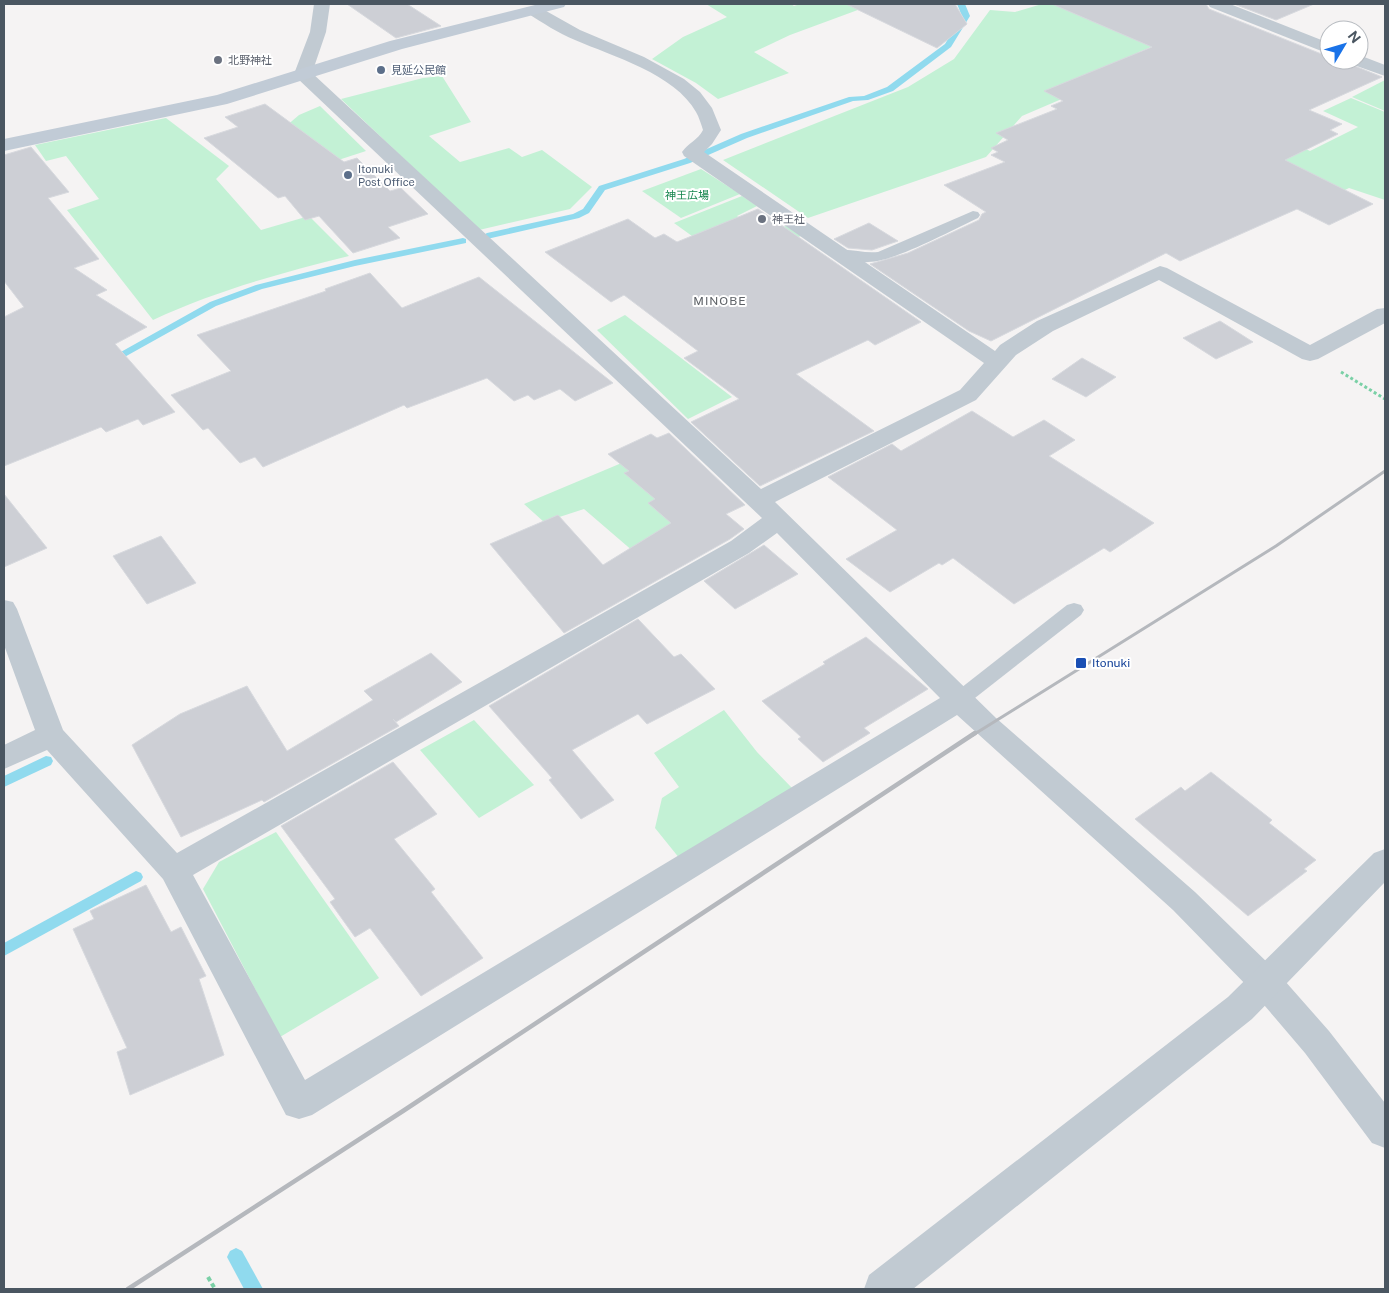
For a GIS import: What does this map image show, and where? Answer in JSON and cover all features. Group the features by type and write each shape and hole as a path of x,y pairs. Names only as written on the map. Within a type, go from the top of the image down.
{"main road":[{"path":"4,145 212,102 396,45 558,4"}],"street":[{"path":"322,4 318,32 303,74 768,510 986,726 1184,901 1265,982 1318,1042 1385,1131"},
{"path":"1216,4 1319,45"},
{"path":"533,10 577,35 659,72 687,89 705,111 712,130 709,138 702,146 698,157 997,362"},
{"path":"1369,65 1385,71"},
{"path":"174,870 740,547 768,510 968,395 1008,350 1045,326 1160,272 1310,354 1385,314"},
{"path":"4,609 51,734 174,870 300,1103 645,894 959,700"},
{"path":"4,758 51,734"},
{"path":"883,1289 1240,1008 1385,862"}],"lane":[{"path":"839,254 867,258 881,256 973,215"},
{"path":"959,700 1074,610"}],"path":[{"path":"1310,354 1385,399"},
{"path":"208,1277 215,1289"}],"green space":[{"path":"706,4 791,4 794,6 800,4 874,4 790,35 754,52 789,73 718,99 696,83 652,59 683,37 727,17"},
{"path":"1042,4 1063,4 1099,21 1173,38 1139,52 1155,59 1022,116 986,157 808,218 723,160 908,87 954,59 990,10 1015,12"},
{"path":"442,76 471,122 429,136 460,162 509,148 522,157 542,150 592,187 570,209 479,230 341,99 423,78"},
{"path":"1385,80 1385,111 1352,97"},
{"path":"1351,98 1385,112 1385,200 1349,188 1313,206 1252,148 1294,143 1310,151 1358,127 1323,111"},
{"path":"320,106 366,151 277,180 250,157 299,115"},
{"path":"166,118 229,166 216,179 261,230 309,216 349,256 298,269 200,300 153,320 67,210 99,199 66,156 46,161 35,145"},
{"name":"神王広場","path":"701,169 740,194 681,218 642,191"},
{"path":"742,196 757,206 737,216 760,233 786,226 801,236 728,262 674,223"},
{"path":"625,315 732,397 688,419 597,330"},
{"path":"624,462 690,517 634,552 584,509 544,522 524,504"},
{"path":"724,710 757,752 792,788 680,859 655,828 662,798 679,787 654,753"},
{"path":"474,720 534,785 479,818 420,750"},
{"path":"276,832 379,978 280,1037 203,889 219,862"}],"building":[{"path":"347,4 407,4 441,26 396,38"},
{"path":"846,4 955,4 967,24 937,48"},
{"path":"1052,4 1206,4 1209,9 1319,53 1319,70 1365,70 1382,77 1309,110 1342,124 1330,130 1338,134 1285,160 1373,204 1329,225 1297,209 1180,261 1166,253 991,341 969,331 870,264 908,253 979,220 982,214 986,212 944,185 1005,162 991,155 998,152 991,148 1008,140 996,133 1057,109 1051,106 1063,101 1044,91 1152,47"},
{"path":"1234,4 1314,4 1276,20"},
{"path":"265,104 344,162 357,158 390,191 401,188 428,214 388,227 400,238 353,253 319,216 305,220 285,196 278,198 204,138 238,127 225,117"},
{"path":"31,147 69,192 48,198 99,259 74,268 107,290 96,295 147,327 115,344 175,412 143,425 138,419 106,432 101,427 4,466 4,317 24,307 4,281 4,155"},
{"path":"758,209 921,322 875,345 868,340 796,374 874,431 760,486 691,422 739,399 684,358 698,351 624,295 611,302 545,252 628,219 655,238 664,234 677,242"},
{"path":"869,223 898,241 872,250 848,248 834,239"},
{"path":"370,273 402,308 479,277 613,383 575,401 560,389 534,400 528,395 514,401 487,378 407,408 404,405 263,467 255,457 240,463 208,428 203,430 171,395 231,371 197,335 326,291 325,289"},
{"path":"1220,321 1253,342 1216,359 1183,338"},
{"path":"1082,358 1116,377 1086,397 1052,379"},
{"path":"972,411 1013,437 1044,420 1075,440 1049,456 1154,523 1110,552 1104,548 1014,604 953,558 942,565 939,563 890,592 846,559 897,530 828,477 892,444 901,451"},
{"path":"669,433 745,505 726,514 744,529 730,539 564,633 490,544 558,515 603,565 671,523 648,503 655,499 624,473 629,471 608,454 651,434 657,438"},
{"path":"4,494 47,548 4,567"},
{"path":"161,536 196,583 147,604 113,556"},
{"path":"764,545 798,574 735,609 704,581"},
{"path":"638,619 674,657 681,654 715,689 647,724 638,714 572,750 614,800 581,819 549,780 552,778 489,706"},
{"path":"866,637 928,689 864,728 870,733 823,762 798,739 801,737 762,701 825,664 823,662"},
{"path":"431,653 462,682 396,722 393,719 399,726 264,802 262,800 181,837 132,745 180,714 247,686 287,751 373,700 364,691"},
{"path":"393,762 437,814 394,839 435,889 431,892 483,958 421,996 370,928 355,937 330,902 335,899 281,826"},
{"path":"1211,772 1272,820 1269,823 1316,860 1304,869 1307,871 1248,916 1135,819 1181,787 1185,791"},
{"path":"146,885 171,932 181,927 206,976 199,979 224,1055 130,1095 117,1052 127,1048 73,929 94,919 90,911"}],"waterway":[{"path":"487,236 576,216 586,211 602,188 687,161 744,136 852,99 865,98 890,89 948,45 966,16 961,4"},
{"path":"108,362 213,304 259,287 355,263 463,241"},
{"path":"4,782 46,761"},
{"path":"4,950 136,877"},
{"path":"236,1257 254,1289"}],"railway":[{"path":"973,735 1276,546 1385,471"},
{"path":"128,1289 403,1111 975,733"}],"place":[{"name":"北野神社","path":"218,60"},
{"name":"見延公民館","path":"381,70"},
{"name":"Itonuki Post Office","path":"348,175"},
{"name":"神王社","path":"762,219"},
{"name":"Itonuki","path":"1081,663"}],"district":[{"name":"MINOBE","path":"720,301"}]}
